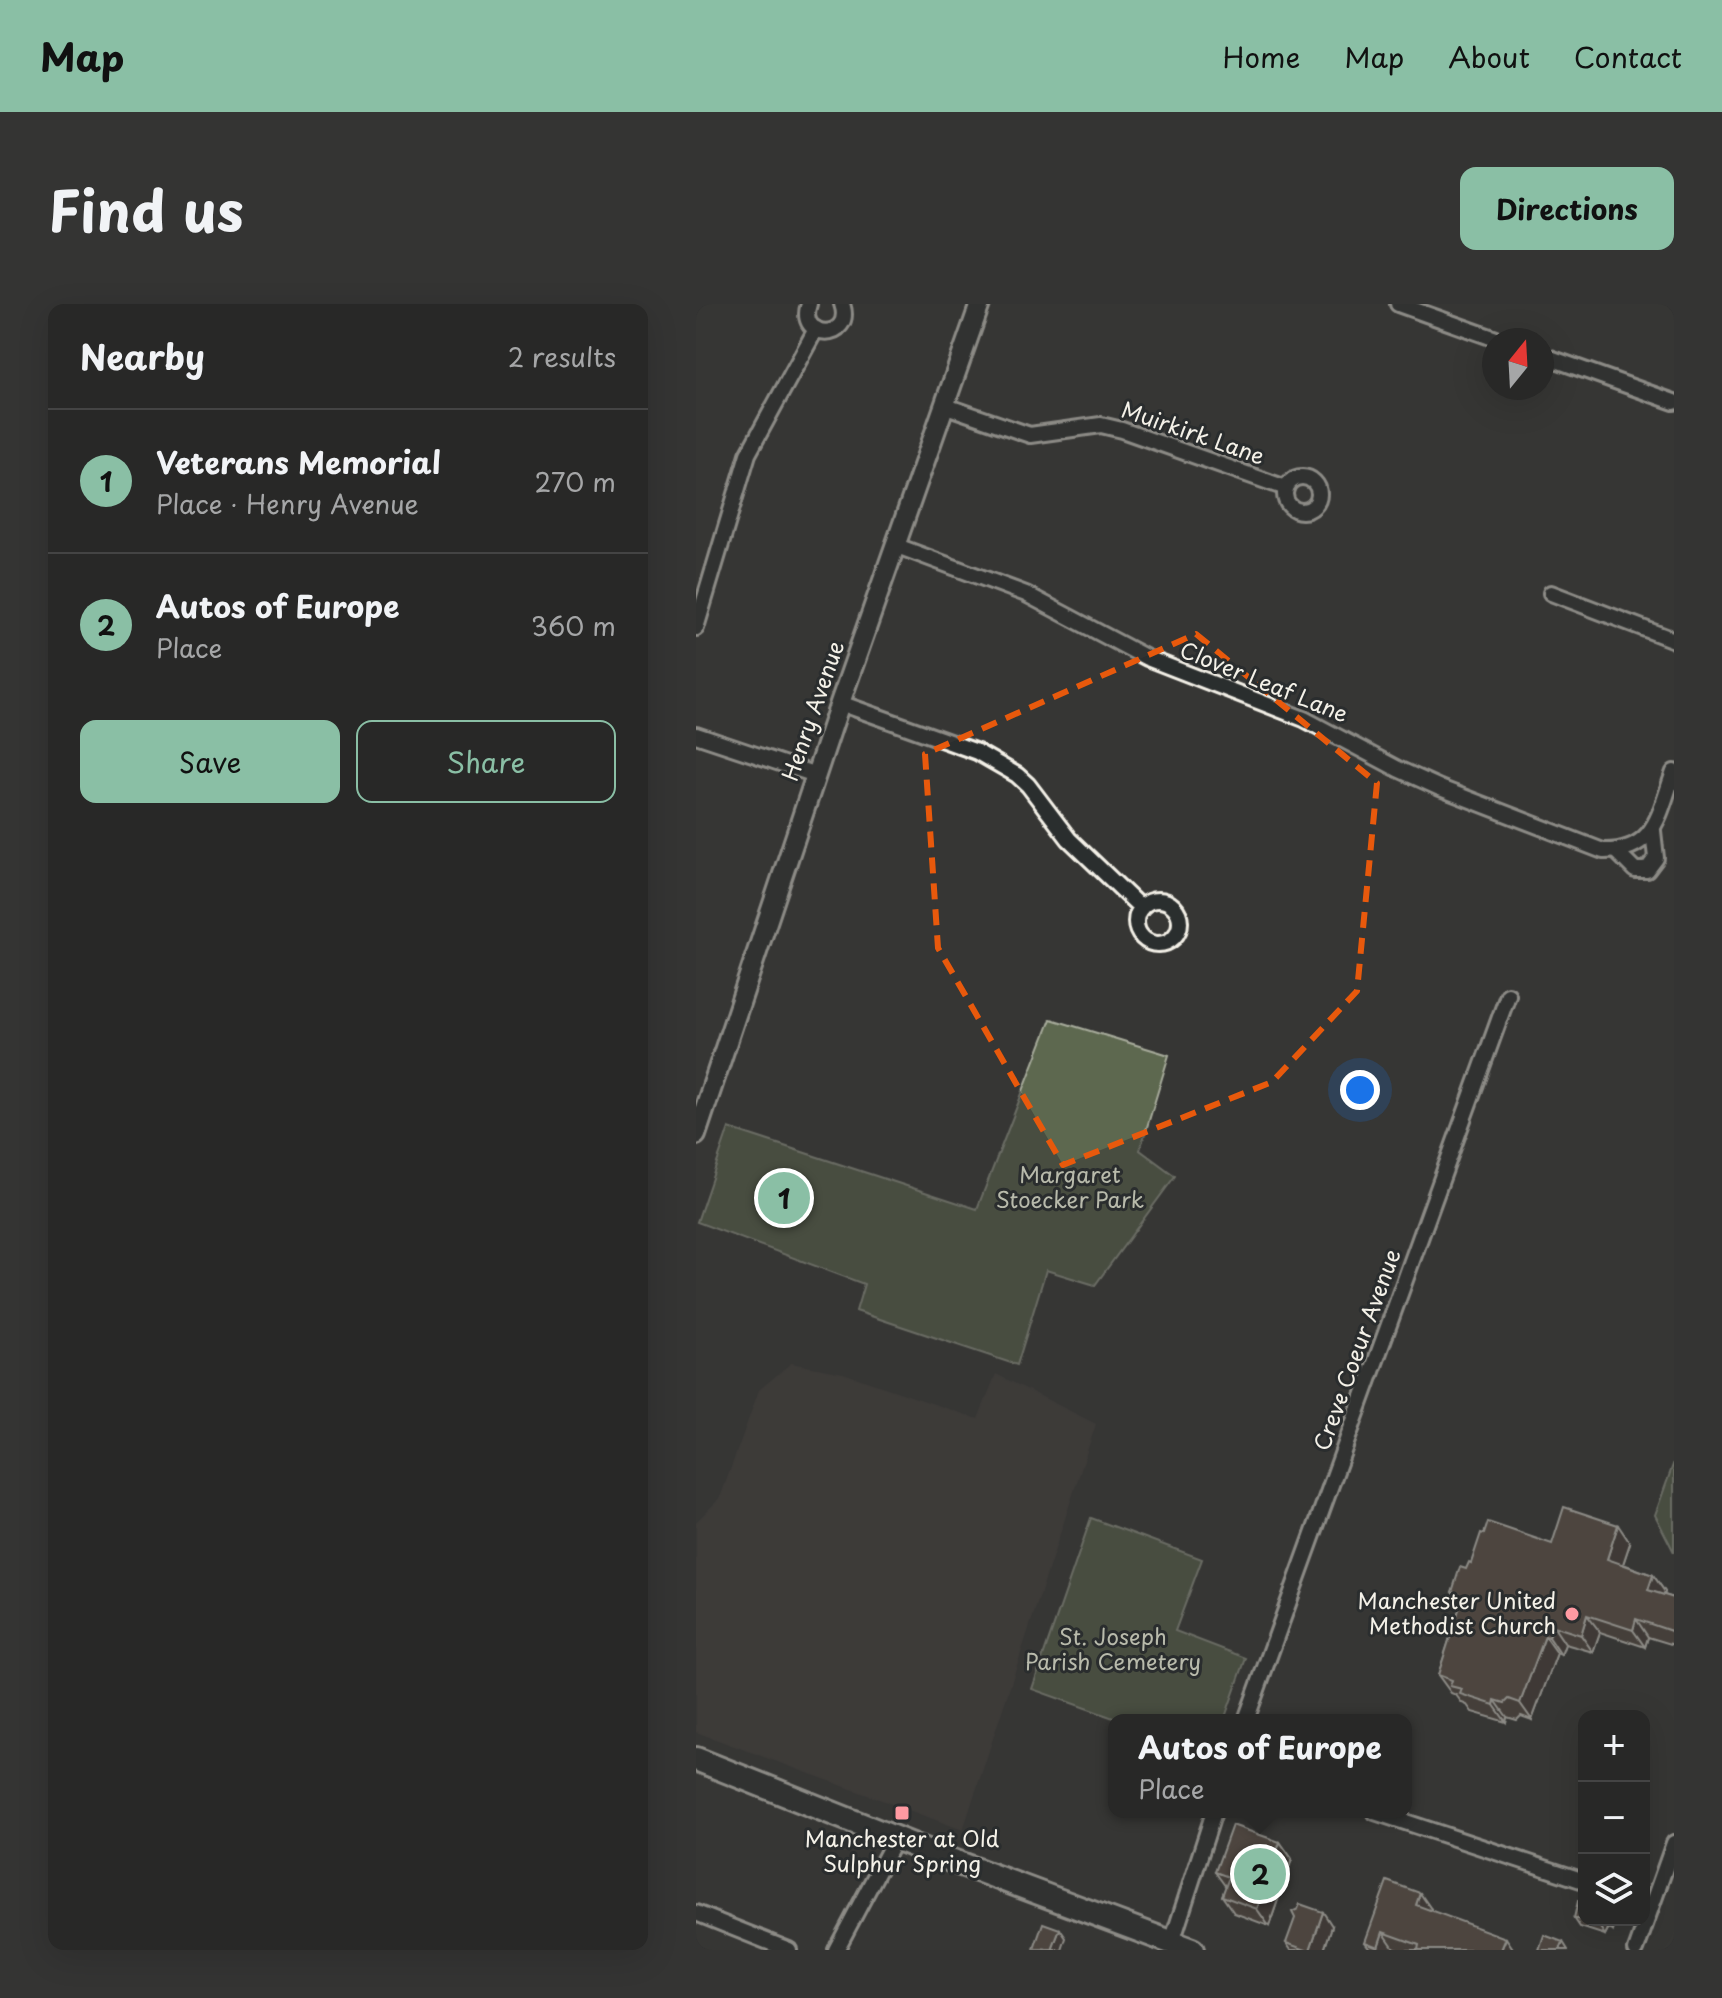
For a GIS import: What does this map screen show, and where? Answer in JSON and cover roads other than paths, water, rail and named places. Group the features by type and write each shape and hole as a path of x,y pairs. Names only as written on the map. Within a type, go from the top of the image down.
{"highway":[{"path":"696,1759 1178,1947"}],"street":[{"path":"809,304 808,320 816,329 828,332 839,327 844,315 842,304"},
{"name":"Henry Avenue","path":"696,1135 840,703 980,304"},
{"path":"1398,304 1482,334"},
{"path":"696,628 748,454 816,329"},
{"path":"1554,359 1674,402"},
{"name":"Muirkirk Lane","path":"946,406 1030,435 1101,425 1122,430 1286,488"},
{"name":"Clover Leaf Lane","path":"897,546 1026,594 1147,658 1304,719 1440,788 1603,851 1616,851 1635,870 1647,870 1656,858 1653,831 1674,772"},
{"path":"1551,593 1674,640"},
{"path":"840,703 977,752 1009,769 1028,785 1069,839 1141,908"},
{"path":"696,735 816,775"},
{"path":"1616,851 1631,847 1653,831"},
{"name":"Creve Coeur Avenue","path":"1248,1714 1508,995"},
{"path":"1178,1947 1212,1818"},
{"path":"1393,1818 1578,1879"},
{"path":"836,1950 895,1839"},
{"path":"1650,1899 1674,1843"},
{"path":"696,1913 789,1950"},
{"path":"1636,1950 1642,1926"}],"place":[{"name":"Veterans Memorial","path":"784,1198"},
{"name":"Manchester United Methodist Church","path":"1572,1614"},
{"name":"Manchester at Old Sulphur Spring","path":"902,1813"},
{"name":"Autos of Europe","path":"1260,1874"}],"park label":[{"name":"Margaret Stoecker Park","path":"1070,1188"},
{"name":"St. Joseph Parish Cemetery","path":"1113,1650"}]}
